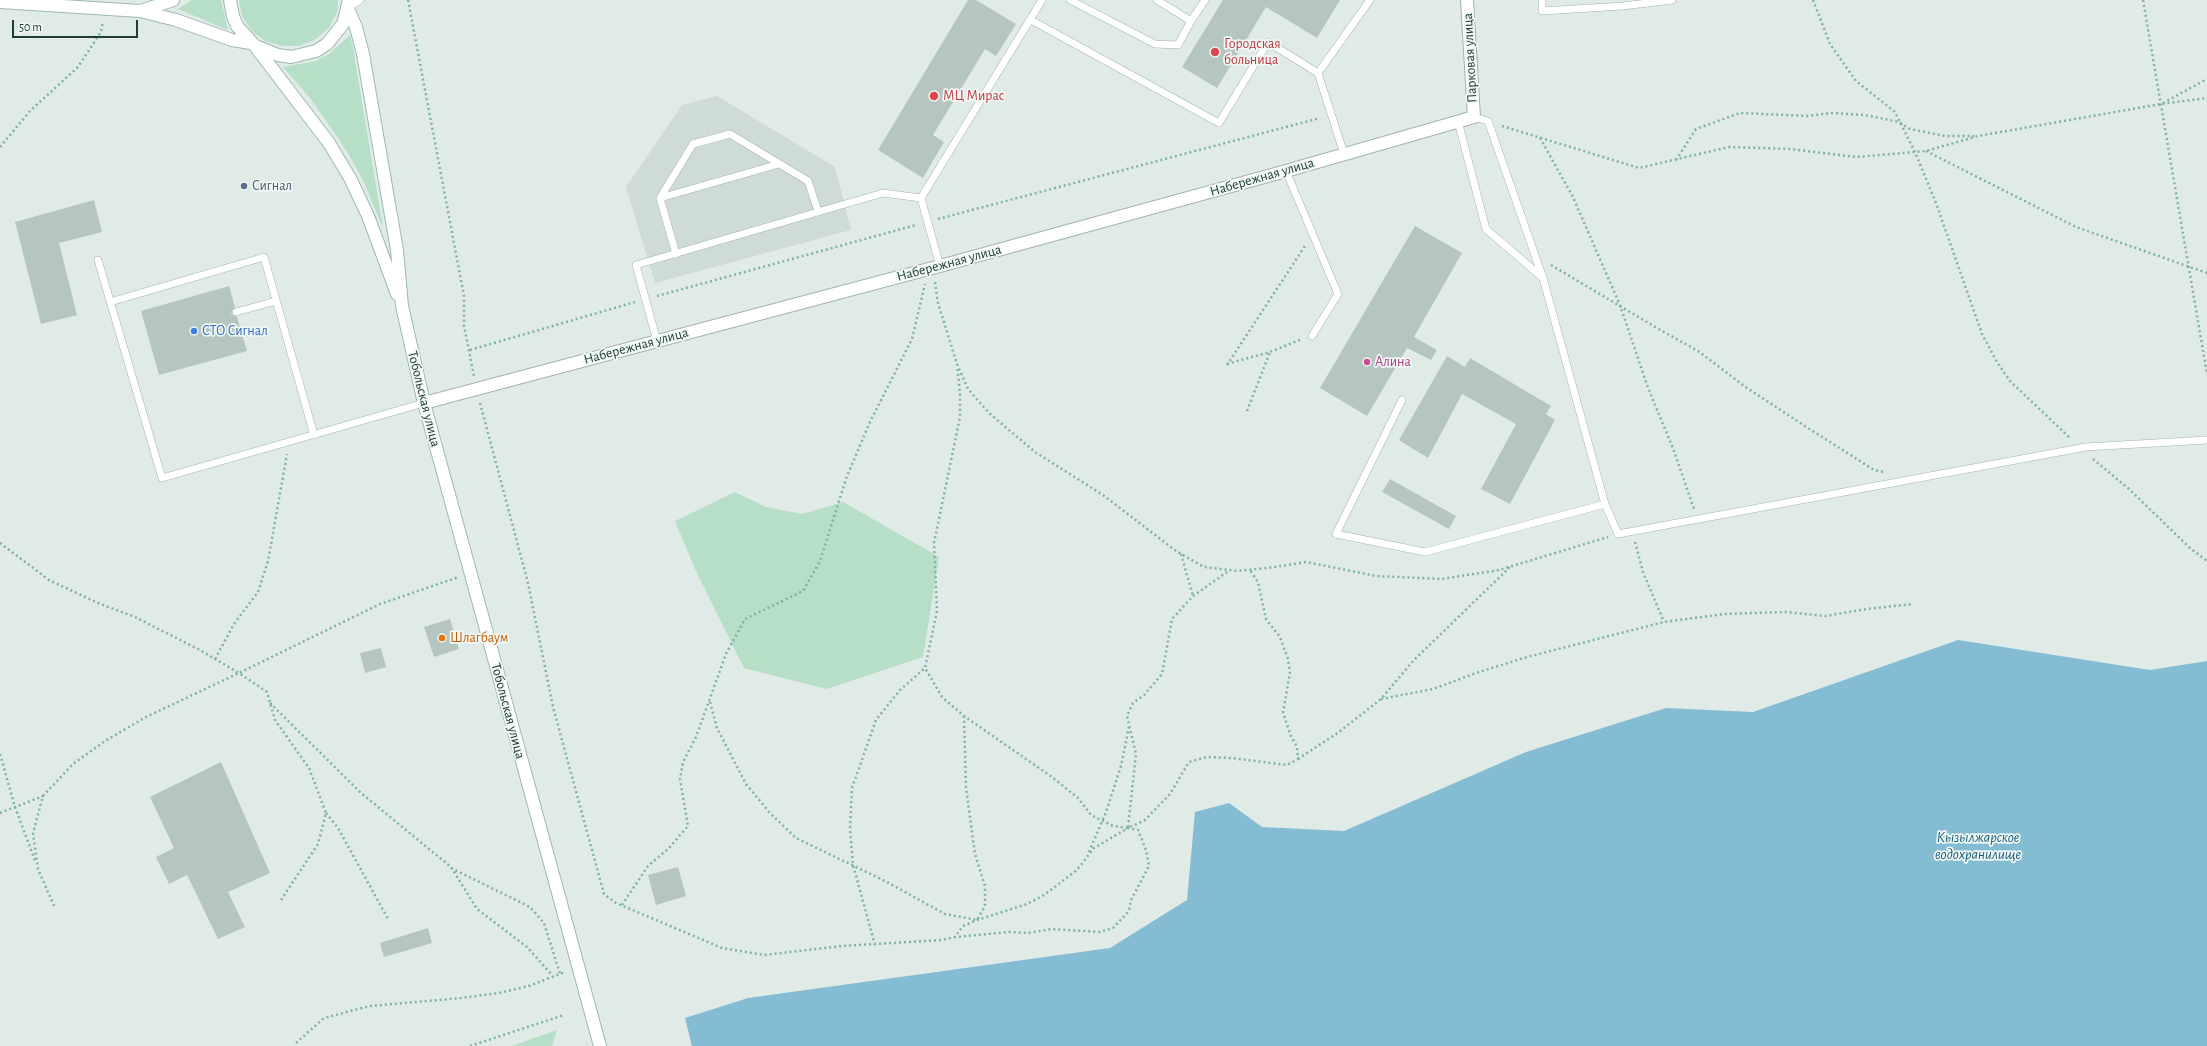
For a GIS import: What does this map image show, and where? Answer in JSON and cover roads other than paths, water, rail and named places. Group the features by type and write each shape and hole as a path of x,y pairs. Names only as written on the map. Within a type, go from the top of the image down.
{"street":[{"path":"140,11 173,0"},
{"path":"230,0 233,16 237,26 253,44 329,143 350,178 368,216 402,306"},
{"name":"Парковая улица","path":"1467,0 1474,117"},
{"path":"0,2 140,11 176,20 232,40 253,44 266,52 291,57 316,51 336,35 343,24 349,6"},
{"path":"349,6 363,54 397,250 402,306"},
{"name":"Набережная улица","path":"424,403 657,341 937,270 1474,117"},
{"name":"Тобольская улица","path":"402,306 424,403 600,1046"}],"lane":[{"path":"349,6 360,0"},
{"path":"937,270 928,222 921,198 1042,0"},
{"path":"1070,0 1155,44 1178,45 1191,21 1205,0"},
{"path":"1156,0 1191,21"},
{"path":"1318,73 1370,0"},
{"path":"1542,0 1542,11 1623,6 1672,0"},
{"path":"1031,20 1219,123 1268,42 1318,73 1344,154"},
{"path":"1474,117 1488,121 1544,278 1605,504 1618,534 2081,449 2207,440"},
{"path":"1458,121 1486,229 1544,278"},
{"path":"676,254 660,198 693,144 730,134 808,181 818,211"},
{"path":"660,198 779,164"},
{"path":"1286,171 1338,294 1312,336"},
{"path":"657,341 636,266 883,193 921,198"},
{"path":"110,302 264,257 314,435"},
{"path":"98,260 162,478 424,403"},
{"path":"236,312 276,301"},
{"path":"1402,400 1336,534 1425,552 1605,504"}],"water":[{"name":"Кызылжарское водохранилище","path":"1958,640 2150,670 2207,661 2207,1046 692,1046 685,1018 748,998 1110,948 1187,900 1195,812 1229,803 1262,827 1344,831 1526,752 1666,708 1753,712"}],"place":[{"name":"Городская больница","path":"1215,52"},
{"name":"МЦ Мирас","path":"934,96"},
{"name":"Сигнал","path":"244,186"},
{"name":"СТО Сигнал","path":"194,331"},
{"name":"Алина","path":"1367,362"},
{"name":"Шлагбаум","path":"442,638"}]}
